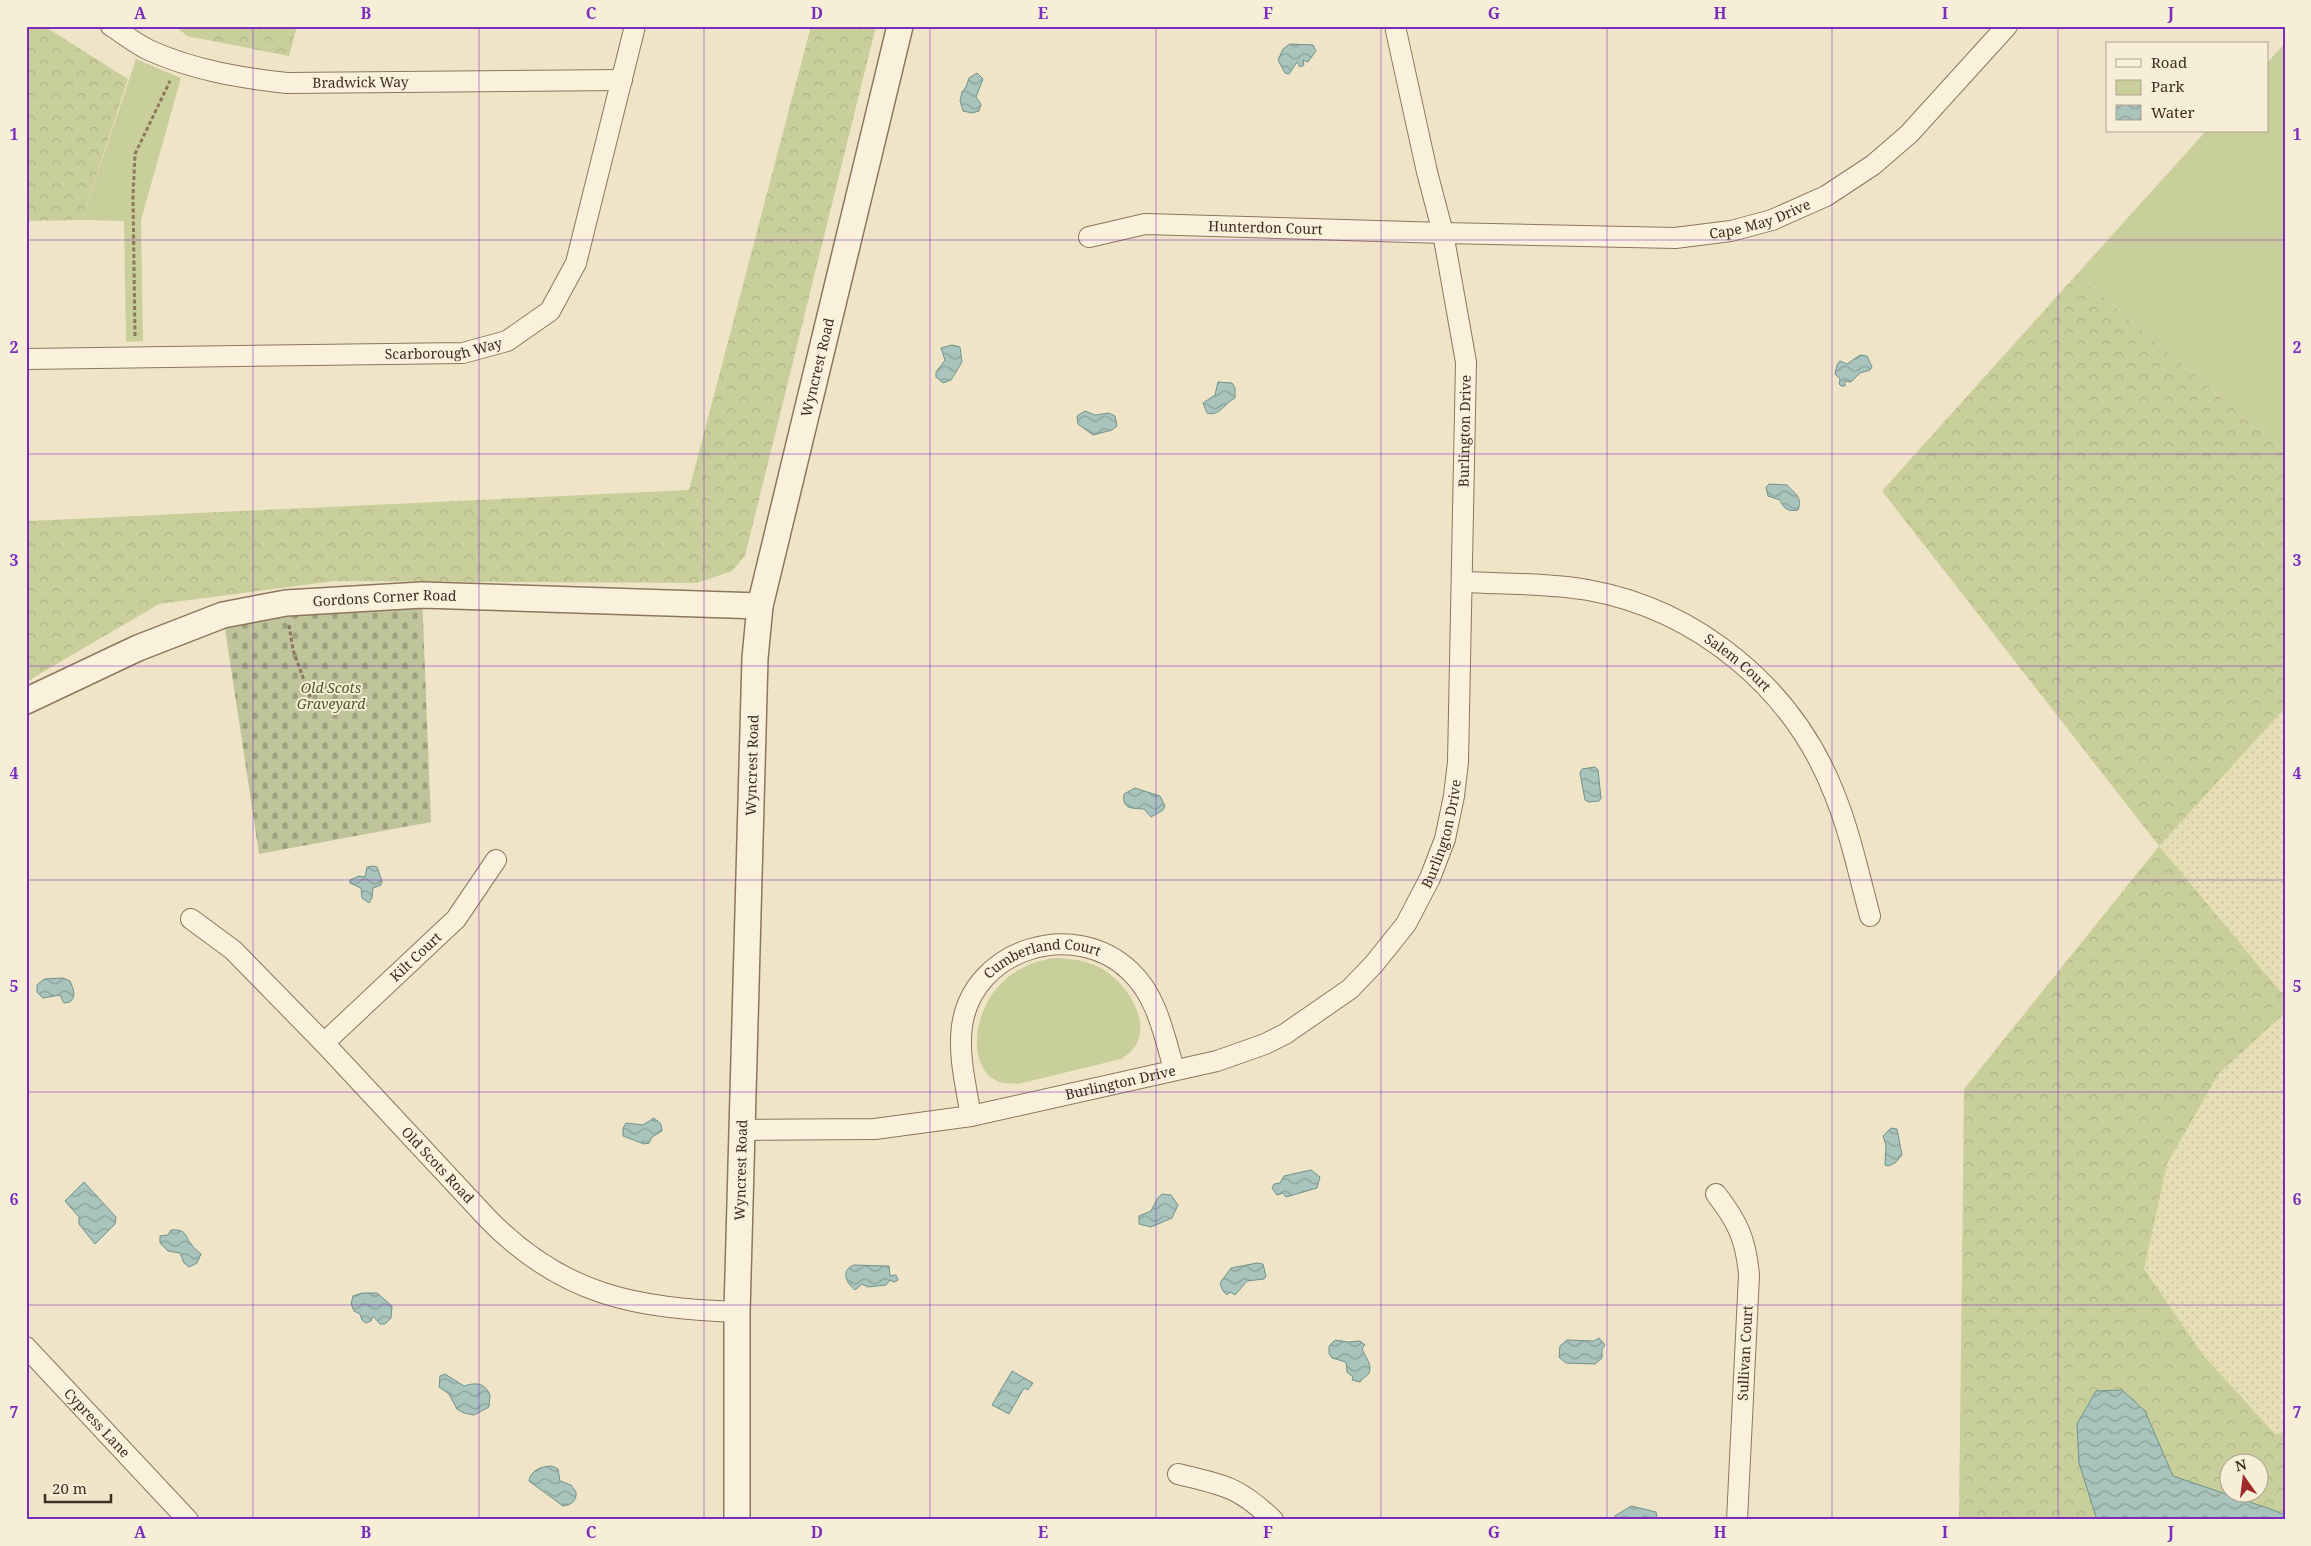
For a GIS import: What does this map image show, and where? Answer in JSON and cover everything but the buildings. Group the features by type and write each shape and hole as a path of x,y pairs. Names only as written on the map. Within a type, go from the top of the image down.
{"street":[{"name":"Bradwick Way","path":"111,26 150,51 202,69 244,78 287,83 622,80"},
{"name":"Scarborough Way","path":"26,359 463,353 507,342 550,312 576,263 635,26"},
{"name":"Wyncrest Road","path":"737,1520 738,1312 755,658 760,606 900,26"},
{"name":"Burlington Drive","path":"744,1130 875,1129 971,1116 1236,1055 1285,1034 1350,989 1374,964 1406,924 1433,871 1445,839 1454,796 1458,762 1466,362 1443,234 1427,172 1395,26"},
{"name":"Cape May Drive","path":"1443,234 1675,238 1731,231 1772,220 1826,196 1874,165 1909,134 2007,26"},
{"name":"Hunterdon Court","path":"1089,237 1145,224 1443,234"},
{"name":"Salem Court","path":"1463,582 1560,587 1624,599 1686,625 1714,642 1744,665 1788,710 1819,760 1845,825 1870,916"},
{"name":"Gordons Corner Road","path":"26,701 138,648 222,615 286,603 357,597 422,595 760,606"},
{"name":"Kilt Court","path":"324,1043 456,919 496,860"},
{"name":"Old Scots Road","path":"191,919 233,950 324,1043 494,1225 539,1262 585,1287 628,1301 678,1310 738,1312"},
{"name":"Cumberland Court","path":"971,1116 961,1042 962,1024 970,1001 977,988 998,965 1022,951 1047,944 1082,946 1104,953 1132,972 1148,992 1160,1021 1174,1069"},
{"name":"Sullivan Court","path":"1716,1194 1730,1212 1743,1235 1749,1275 1737,1520"},
{"name":"Cypress Lane","path":"26,1347 188,1520"},
{"path":"1178,1474 1231,1487 1254,1502 1272,1520"}],"path":[{"path":"135,357 133,196 135,154 180,61"},
{"path":"290,629 293,650 315,710"}],"shaded area":[{"path":"2285,708 2285,997 2159,846"},
{"path":"2285,1013 2285,1433 2275,1434 2204,1356 2144,1269 2167,1164 2219,1073"}],"green space":[{"path":"26,26 44,26 128,79 82,220 26,221"},
{"path":"175,26 297,26 289,56 187,36"},
{"path":"811,26 876,26 745,556 732,571 697,583 335,581 159,604 26,682 26,524 30,521 689,490"},
{"path":"2285,43 2285,453 2077,274 2205,132 2268,132 2268,62"},
{"path":"136,59 181,78 141,220 143,341 126,342 124,221 82,220"},
{"path":"2077,274 2285,453 2285,708 2159,846 1882,491"},
{"name":"Old Scots Graveyard","path":"422,595 431,822 259,854 223,615"},
{"path":"2159,846 2285,997 2285,1013 2219,1073 2167,1164 2144,1269 2204,1356 2275,1434 2285,1433 2285,1520 1959,1520 1964,1089"},
{"path":"1053,958 1088,963 1099,967 1111,975 1130,997 1137,1010 1140,1024 1139,1037 1133,1049 1121,1059 1018,1084 999,1082 988,1074 981,1064 977,1051 979,1024 984,1010 997,988 1009,976 1037,962"}],"water":[{"path":"1290,44 1313,45 1316,51 1308,62 1303,60 1304,65 1300,67 1297,62 1289,74 1285,73 1278,60 1283,49"},
{"path":"977,73 983,79 976,97 981,104 979,111 972,113 963,111 960,101 962,92 969,78"},
{"path":"952,345 960,347 962,362 951,380 943,383 936,377 936,372 945,360 941,348"},
{"path":"1860,355 1867,356 1872,367 1870,370 1860,373 1851,382 1845,381 1845,386 1841,386 1839,384 1840,379 1835,374 1837,365 1840,361 1847,364"},
{"path":"1218,382 1232,383 1235,388 1235,398 1215,413 1207,413 1203,403 1215,395"},
{"path":"1085,411 1095,415 1109,413 1115,416 1117,426 1112,430 1093,435 1078,424 1077,416"},
{"path":"1769,484 1787,485 1799,499 1798,510 1792,511 1787,509 1780,500 1768,496 1766,487"},
{"path":"1595,767 1598,770 1601,798 1599,801 1589,802 1585,800 1580,773 1582,769"},
{"path":"1135,788 1160,796 1165,806 1163,810 1151,817 1144,809 1126,806 1124,794"},
{"path":"367,867 377,867 382,881 381,885 373,888 372,898 369,903 362,898 361,888 350,883 350,880 359,876 365,877"},
{"path":"63,978 70,981 73,989 74,995 70,1002 64,1003 60,995 43,998 37,992 37,985 44,979"},
{"path":"654,1118 661,1124 662,1131 652,1137 649,1143 644,1144 623,1136 623,1128 626,1123 643,1125"},
{"path":"1891,1128 1897,1129 1902,1155 1895,1163 1888,1166 1885,1165 1886,1145 1883,1136"},
{"path":"1311,1170 1320,1177 1317,1188 1286,1197 1283,1193 1277,1195 1272,1188 1274,1184 1280,1183 1284,1176"},
{"path":"84,1182 116,1217 115,1224 95,1244 79,1224 79,1217 65,1201"},
{"path":"1162,1194 1171,1195 1178,1205 1172,1218 1151,1227 1139,1224 1139,1216 1151,1211"},
{"path":"171,1230 183,1232 189,1242 201,1254 197,1263 189,1267 184,1263 180,1253 168,1251 160,1243 160,1236 168,1235"},
{"path":"1257,1263 1263,1264 1266,1276 1264,1279 1247,1281 1235,1295 1230,1292 1227,1295 1223,1291 1220,1283 1231,1268"},
{"path":"854,1265 889,1266 890,1276 896,1275 898,1280 894,1282 890,1280 886,1285 868,1287 862,1284 855,1290 849,1284 846,1277 847,1270"},
{"path":"362,1293 377,1293 392,1306 391,1318 385,1324 380,1324 373,1316 371,1321 366,1323 362,1320 360,1314 354,1311 351,1304 353,1296"},
{"path":"1599,1338 1605,1345 1602,1349 1602,1358 1595,1364 1566,1363 1559,1357 1560,1346 1567,1340 1594,1341"},
{"path":"1335,1340 1360,1341 1365,1345 1362,1348 1370,1370 1360,1382 1352,1380 1353,1377 1347,1372 1346,1362 1332,1358 1329,1354 1329,1346"},
{"path":"1012,1371 1033,1383 1028,1390 1024,1388 1009,1414 992,1405"},
{"path":"445,1374 464,1386 480,1384 486,1388 490,1395 489,1407 474,1415 457,1409 449,1394 439,1387 440,1376"},
{"path":"2122,1390 2145,1411 2173,1476 2218,1491 2218,1504 2255,1504 2285,1515 2285,1520 2097,1520 2079,1463 2077,1424 2096,1391"},
{"path":"552,1466 558,1469 560,1481 571,1485 576,1492 575,1500 569,1505 563,1506 529,1481 531,1474 537,1470"},
{"path":"1631,1506 1656,1512 1656,1520 1614,1520 1615,1516"}]}
